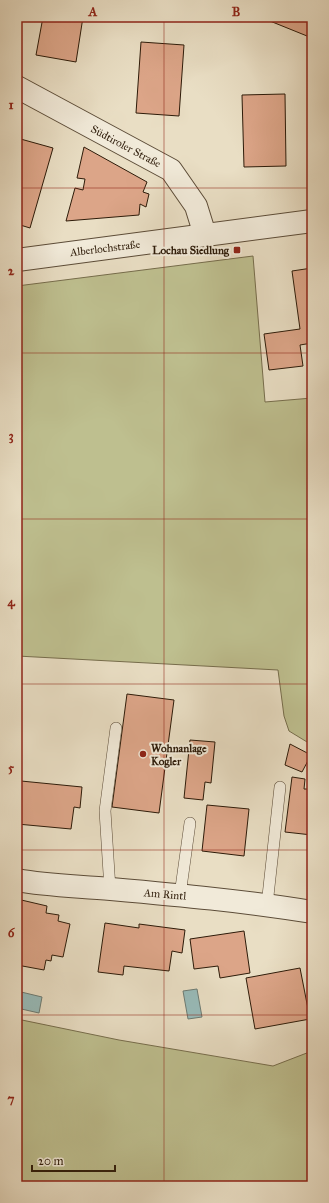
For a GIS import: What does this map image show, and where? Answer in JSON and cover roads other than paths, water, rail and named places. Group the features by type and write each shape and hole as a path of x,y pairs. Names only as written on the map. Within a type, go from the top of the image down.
{"street":[{"name":"Südtiroler Straße","path":"17,87 170,170 196,206 205,235"},
{"name":"Alberlochstraße","path":"17,260 312,221"},
{"name":"Am Rintl","path":"17,880 37,884 180,895 312,912"}],"lane":[{"path":"110,889 105,811 116,728"},
{"path":"267,905 280,787"},
{"path":"180,895 190,823"}],"water":[{"path":"197,989 202,1017 188,1019 183,991"},
{"path":"17,991 42,997 39,1013 17,1008"}],"place":[{"name":"Lochau Siedlung","path":"237,250"},
{"name":"Wohnanlage Kogler","path":"143,754"}]}
